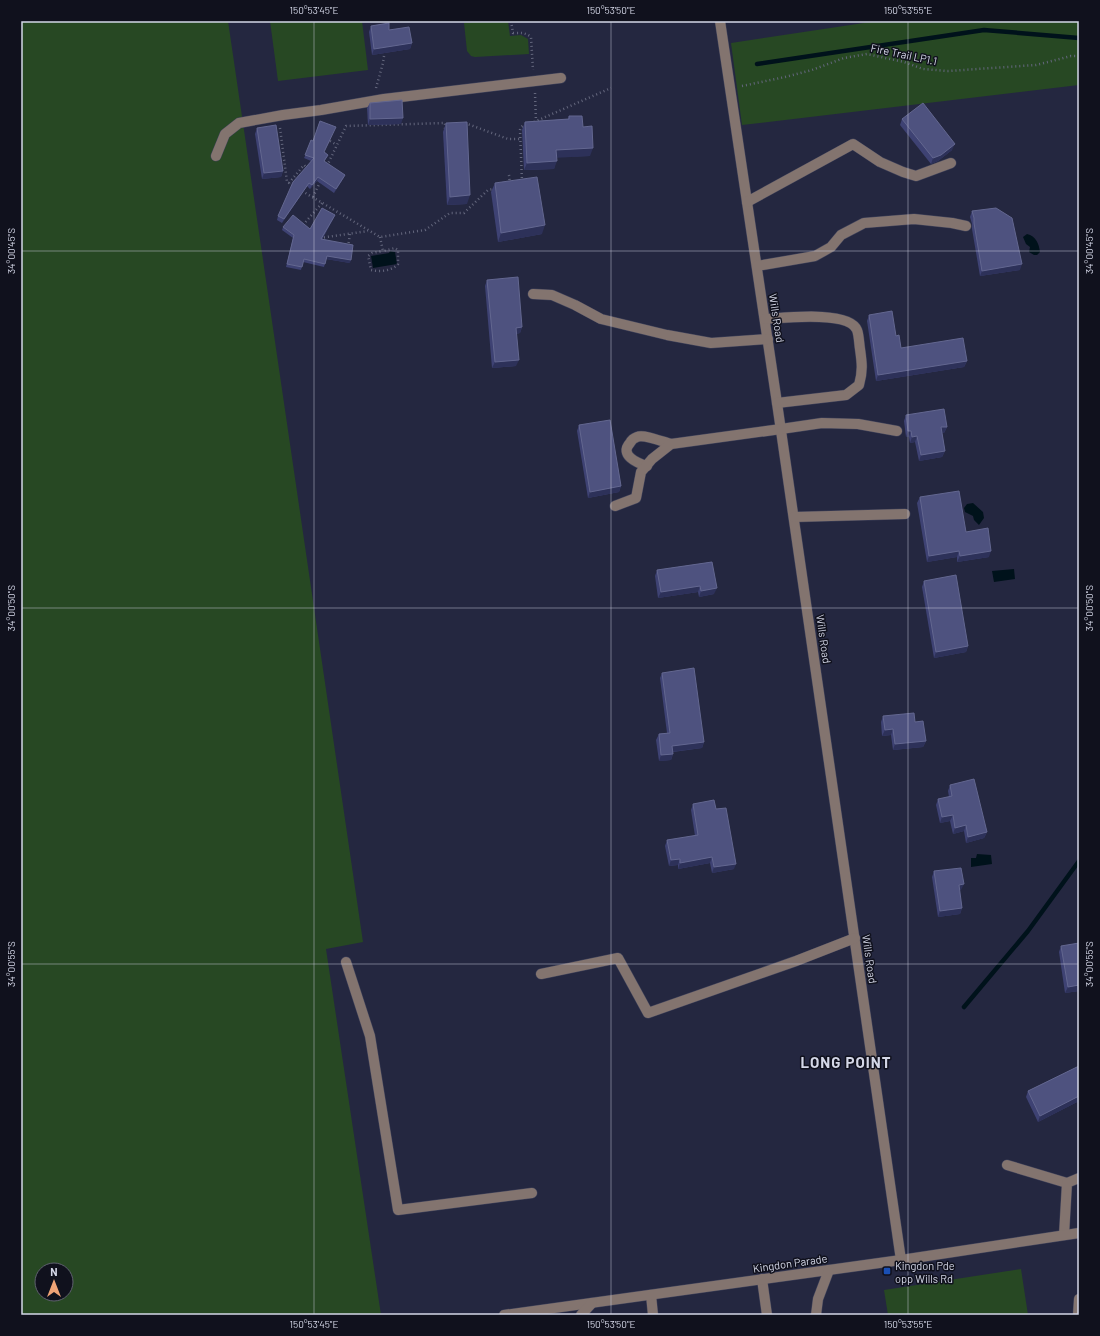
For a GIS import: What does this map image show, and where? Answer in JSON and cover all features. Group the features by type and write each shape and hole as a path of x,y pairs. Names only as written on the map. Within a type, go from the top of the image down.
{"street":[{"name":"Wills Road","path":"720,21 768,339 901,1260"},
{"path":"216,156 225,134 239,123 372,100 561,78"},
{"path":"747,202 853,144 880,162 916,176 951,163"},
{"path":"757,266 816,256 832,247 841,235 864,223 914,219 966,226"},
{"path":"533,294 552,296 574,305 601,319 711,343 768,339"},
{"path":"765,319 827,316 850,322 857,329 862,372 859,385 846,395 777,403"},
{"path":"647,466 636,463 627,453 628,445 637,436 646,436 671,444 837,422 897,431"},
{"path":"614,506 636,498 642,472 652,459 671,444"},
{"path":"794,517 905,514"},
{"path":"541,974 618,958 648,1013 796,961 855,938"},
{"path":"346,962 370,1036 398,1210 532,1194"},
{"path":"1007,1165 1067,1183 1079,1178"},
{"path":"1064,1235 1067,1183"},
{"path":"1079,1233 1079,1238"},
{"name":"Kingdon Parade","path":"504,1315 901,1260 1079,1233"},
{"path":"816,1315 818,1300 829,1270"},
{"path":"762,1279 767,1315"},
{"path":"651,1295 653,1315"},
{"path":"1078,1315 1079,1299"},
{"path":"581,1315 592,1303"}],"path":[{"name":"Fire Trail LP1.1","path":"730,88 785,77 858,54 867,54 904,62 923,69 948,71 1036,65 1071,56 1079,56"},
{"path":"372,100 384,56"},
{"path":"509,175 510,186 523,184 520,130 523,125 536,121 611,88"},
{"path":"278,116 287,182 295,187"},
{"path":"445,123 445,132"},
{"path":"325,171 346,126 452,123"},
{"path":"459,123 466,123 508,139 520,139"},
{"path":"330,142 337,145"},
{"path":"321,161 328,165"},
{"path":"289,183 304,165 307,168"},
{"path":"313,197 322,178"},
{"path":"298,195 301,190 380,237 425,230 450,213 464,213 488,190 495,189"},
{"path":"302,226 322,203"},
{"path":"330,216 333,209"},
{"path":"320,238 368,230"},
{"path":"348,247 350,234"},
{"path":"326,244 327,237"},
{"path":"380,237 383,251"},
{"path":"395,248 398,250 398,264 393,269 378,271 371,270 368,256 372,253 383,251 395,248"}],"green space":[{"path":"21,21 228,21 363,942 326,949 381,1315 21,1315"},
{"path":"270,21 362,21 368,70 278,81"},
{"path":"508,21 510,36 521,35 528,39 529,54 471,56 467,51 464,23"},
{"path":"877,21 1079,21 1079,85 742,125 731,43"},
{"path":"1021,1269 1028,1315 888,1315 884,1290"}],"water":[{"path":"1027,234 1035,238 1038,243 1040,252 1037,255 1029,252 1030,247 1026,244 1023,237"},
{"path":"390,251 395,252 397,264 373,268 371,256 389,253"},
{"path":"973,503 983,512 984,518 979,525 974,520 973,516 965,512 964,508 967,504"},
{"path":"1014,569 1015,579 994,582 992,571"},
{"path":"977,854 991,855 992,864 971,867 971,858 976,858"}],"building":[{"path":"389,23 389,30 409,27 412,43 374,49 371,26"},
{"path":"402,100 403,118 370,119 370,103"},
{"path":"923,103 955,144 941,155 933,158 902,119"},
{"path":"569,116 582,116 583,127 592,126 593,148 556,150 557,161 527,163 525,122 569,119"},
{"path":"320,121 336,127 324,152 328,155 324,161 345,175 336,189 318,177 312,185 309,183 284,219 278,216 293,182 314,158 305,155 311,140 313,141"},
{"path":"467,122 470,195 450,197 446,123"},
{"path":"276,125 283,171 264,173 257,128"},
{"path":"537,177 545,225 501,233 495,183"},
{"path":"322,208 335,215 321,239 353,245 351,260 327,256 325,264 304,259 302,267 287,264 294,235 283,227 293,215 310,229"},
{"path":"996,208 1012,218 1022,264 982,271 972,211"},
{"path":"518,277 522,327 516,328 519,360 495,362 487,280"},
{"path":"892,311 896,336 899,335 901,348 963,338 967,361 878,375 869,315"},
{"path":"944,409 947,427 941,427 945,451 921,455 917,436 912,437 911,431 908,431 906,415"},
{"path":"610,420 621,486 590,492 579,425"},
{"path":"959,491 966,532 988,528 991,551 960,556 959,551 929,556 920,497"},
{"path":"712,562 717,588 701,591 700,586 661,592 657,570"},
{"path":"956,575 968,646 936,652 924,581"},
{"path":"694,668 704,742 672,746 673,754 661,755 659,734 670,733 662,673"},
{"path":"914,713 915,722 923,721 926,741 895,744 893,729 885,730 883,716"},
{"path":"974,779 987,832 968,837 966,825 955,828 953,815 942,817 938,799 952,796 950,785"},
{"path":"714,800 716,809 726,808 736,864 714,867 712,857 680,863 680,859 671,860 667,840 698,835 693,804"},
{"path":"961,868 964,884 959,885 962,908 940,911 934,871"},
{"path":"1079,943 1079,985 1068,987 1061,946"},
{"path":"1079,1066 1079,1096 1040,1116 1028,1091"}],"waterway":[{"path":"757,64 984,30 1079,38"},
{"path":"964,1007 1028,931 1079,861"}],"place":[{"name":"Kingdon Pde opp Wills Rd","path":"887,1271"}],"district":[{"name":"LONG POINT","path":"846,1062"}]}
